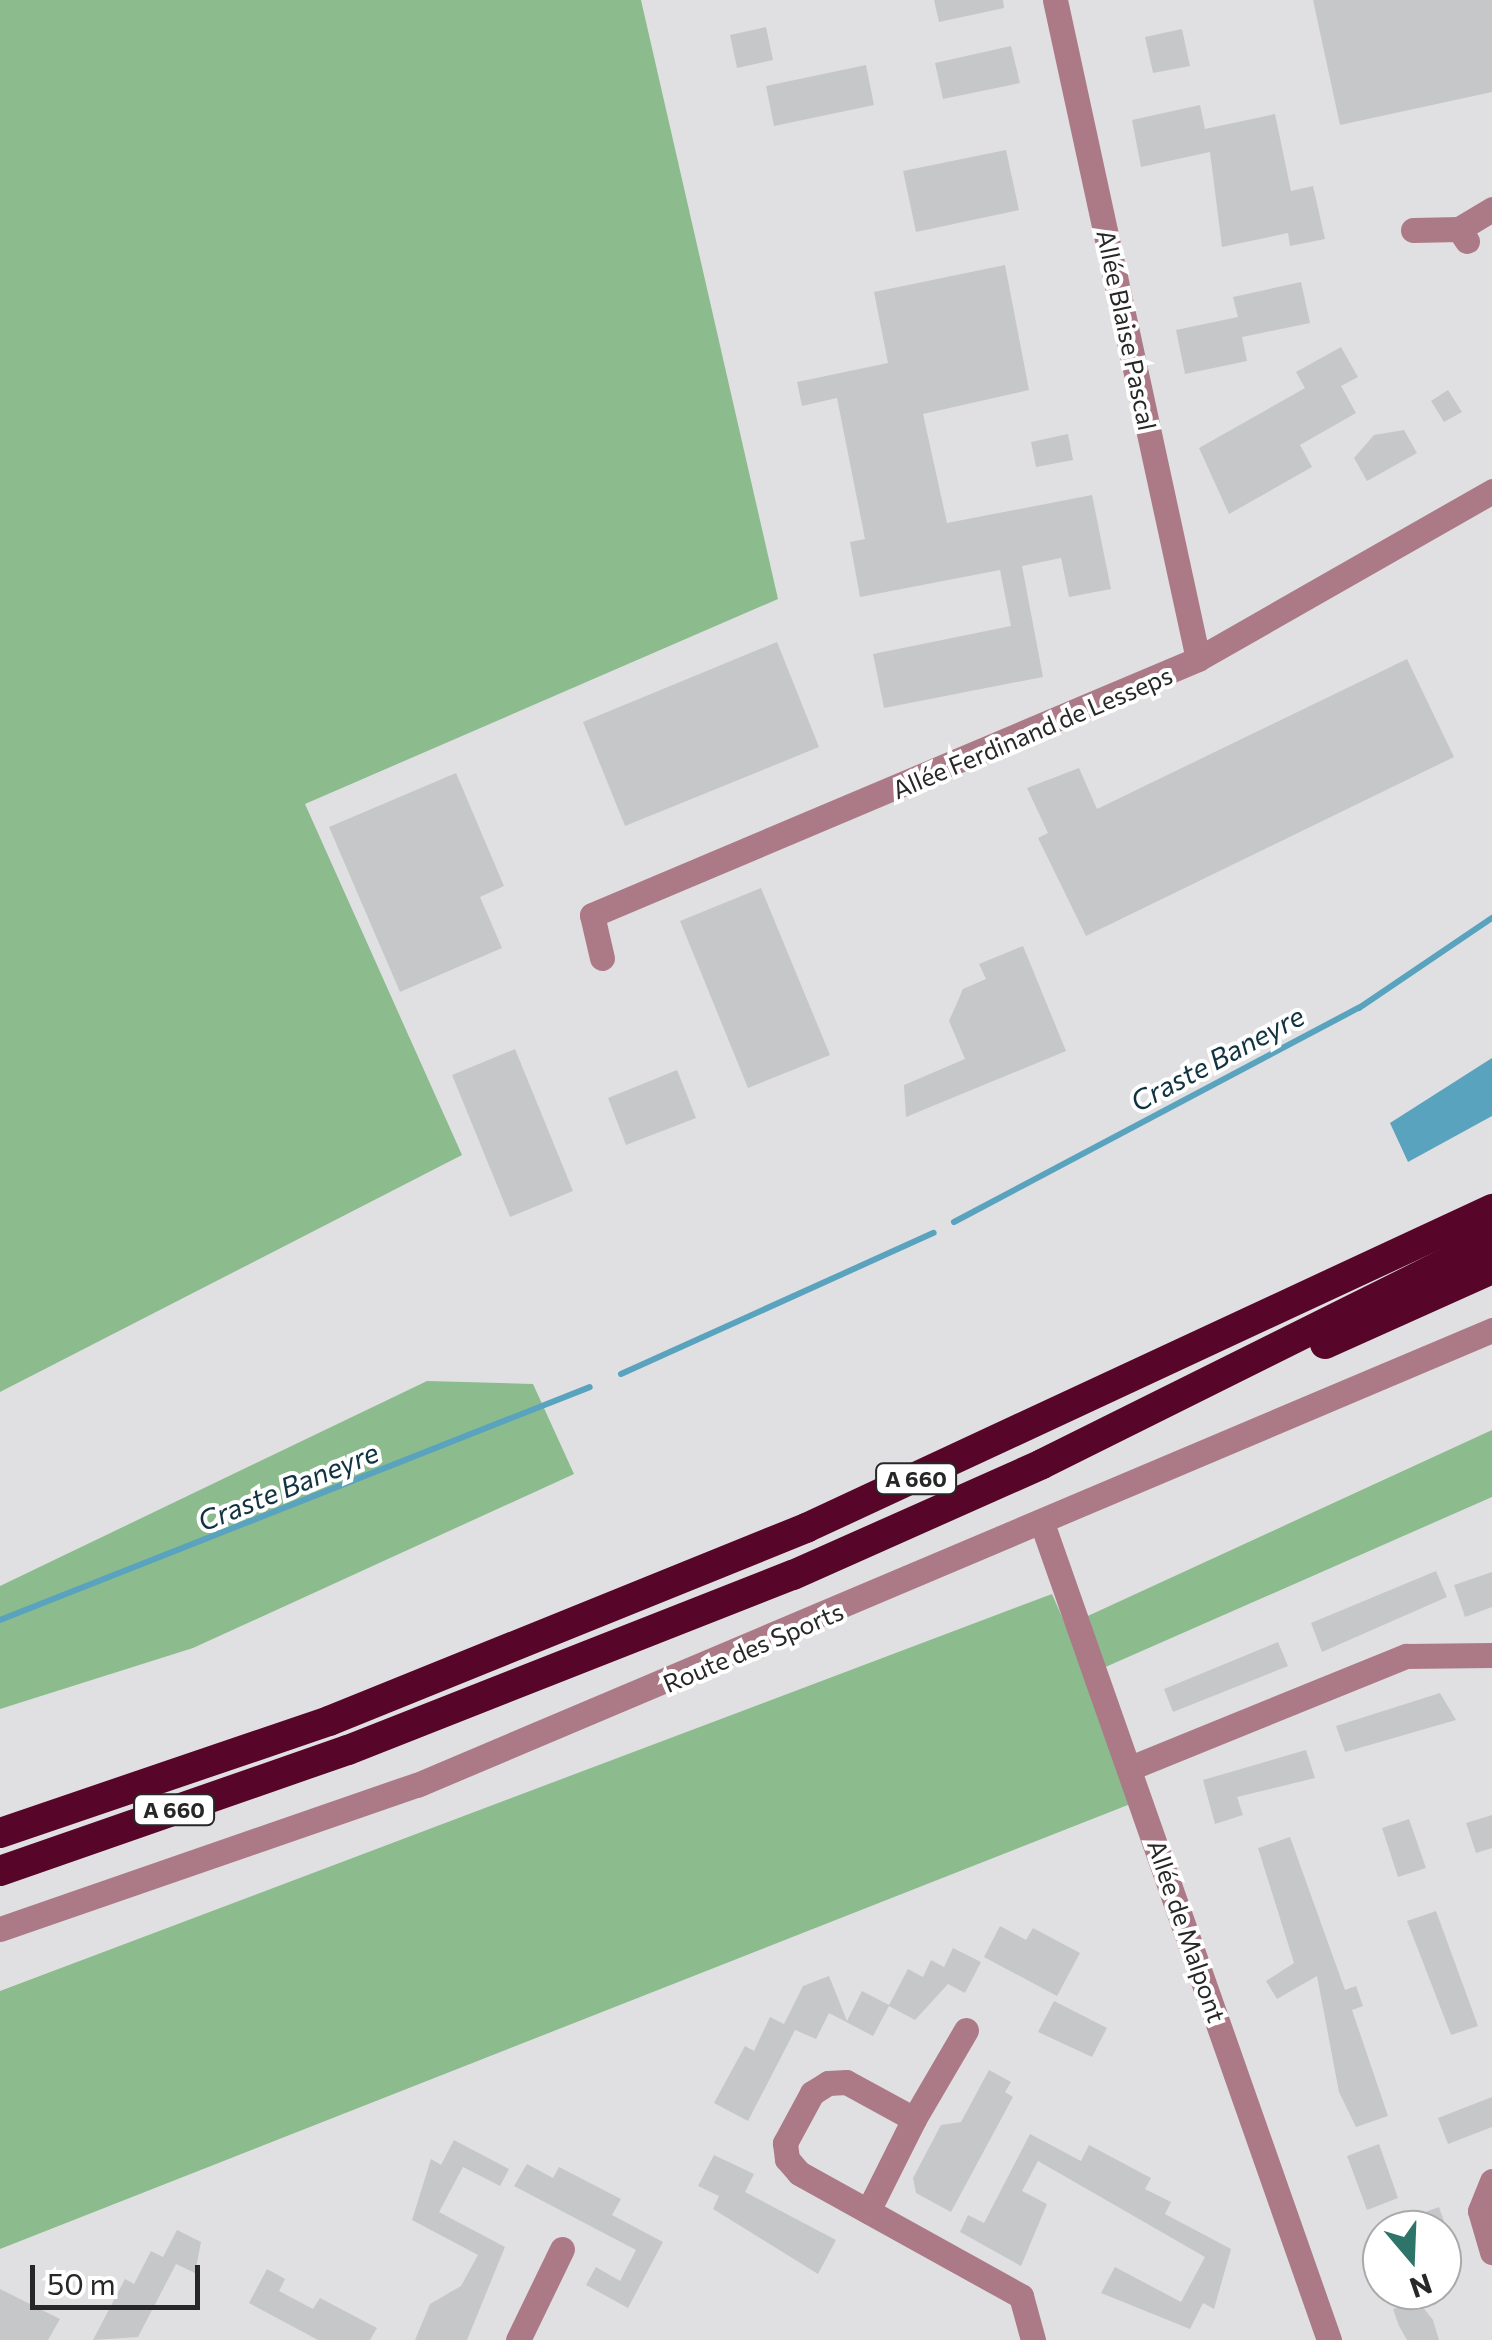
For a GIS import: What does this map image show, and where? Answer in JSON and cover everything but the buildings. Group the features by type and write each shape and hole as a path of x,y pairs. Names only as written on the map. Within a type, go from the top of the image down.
{"highway":[{"path":"806,1528 1492,1189"},
{"name":"A 660","path":"0,1833 329,1721 806,1528 1492,1209"},
{"name":"A 660","path":"0,1870 348,1750 793,1575 1042,1464 1492,1240"},
{"path":"1042,1464 1492,1269"}],"street":[{"name":"Allée Blaise Pascal","path":"1055,0 1198,660"},
{"path":"1414,230 1463,235 1492,209"},
{"name":"Allée Ferdinand de Lesseps","path":"602,958 592,915 1198,660 1492,491"},
{"name":"Route des Sports","path":"0,1929 417,1785 1492,1330"},
{"name":"Allée de Malpont","path":"1042,1523 1329,2340"},
{"path":"1130,1768 1406,1656 1492,1655"},
{"path":"868,2211 914,2119 966,2030"},
{"path":"914,2119 846,2082 828,2083 812,2093 785,2142 800,2173 1021,2296 1033,2340"},
{"path":"1492,2181 1480,2211 1492,2252"},
{"path":"518,2340 562,2249"}],"green space":[{"path":"0,0 641,0 778,599 305,804 462,1155 0,1392"},
{"path":"427,1381 533,1384 574,1474 193,1648 0,1709 0,1586"},
{"path":"1492,1430 1492,1497 1085,1676 1133,1803 0,2249 0,1991 1052,1594 1066,1626"}],"water":[{"path":"1492,1058 1492,1116 1408,1162 1390,1123"}],"waterway":[{"name":"Craste Baneyre","path":"954,1222 1359,1008 1492,918"},
{"name":"Craste Baneyre","path":"621,1374 934,1233"},
{"name":"Craste Baneyre","path":"0,1620 590,1387"}]}
